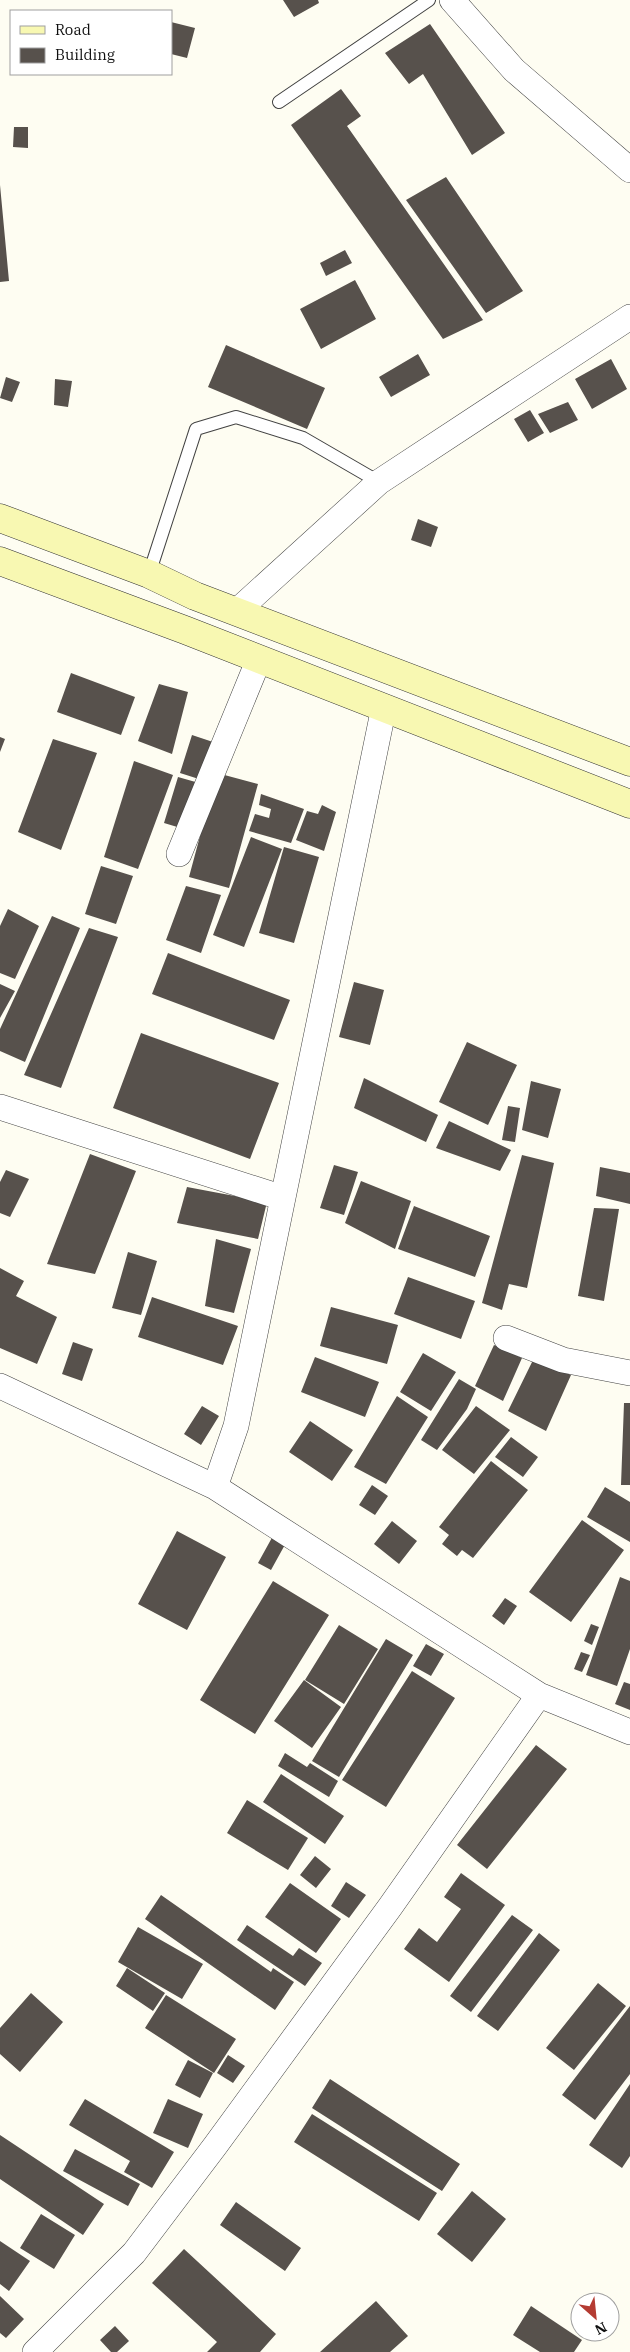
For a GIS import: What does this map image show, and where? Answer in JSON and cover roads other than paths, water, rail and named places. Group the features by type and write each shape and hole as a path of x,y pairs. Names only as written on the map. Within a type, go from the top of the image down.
{"street":[{"path":"452,0 514,70 630,170"},
{"path":"236,611 379,482 630,317"},
{"path":"0,518 149,574 195,596 630,762"},
{"path":"0,561 384,707 630,804"},
{"path":"179,854 259,659"},
{"path":"215,1486 236,1426 384,707"},
{"path":"0,1108 283,1198"},
{"path":"506,1338 563,1360 630,1373"},
{"path":"4,1396 215,1486 539,1695 630,1732"},
{"path":"35,2352 134,2253 390,1908 539,1695"}],"lane":[{"path":"279,102 429,0"},
{"path":"149,574 196,429 236,417 303,438 379,482"}]}
